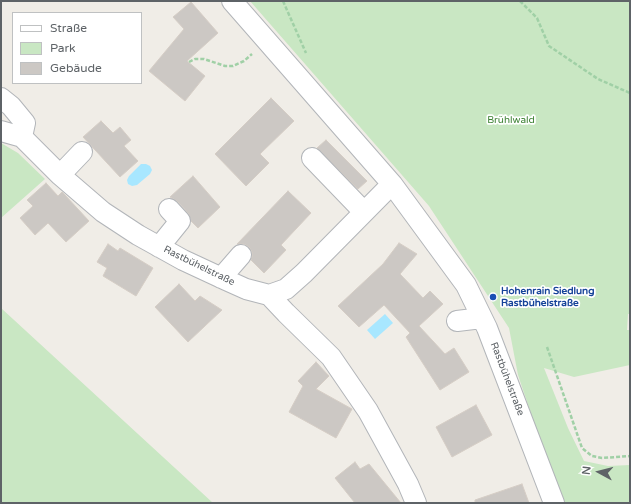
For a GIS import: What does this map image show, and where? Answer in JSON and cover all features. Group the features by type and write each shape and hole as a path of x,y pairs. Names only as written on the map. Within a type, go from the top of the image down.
{"street":[{"name":"Rastbühelstraße","path":"232,1 392,184 466,285 482,318 529,435 554,503"},
{"path":"1,98 11,106 26,123 22,137"},
{"name":"Rastbühelstraße","path":"1,131 22,137 60,175 103,212 138,235 183,260 221,284 269,295"},
{"path":"60,175 82,152"},
{"path":"312,158 364,212"},
{"path":"392,184 314,264 286,289 269,295 331,357 368,411 416,503"},
{"path":"159,247 180,221 169,209"},
{"path":"221,284 241,255"},
{"path":"457,321 482,318"}],"path":[{"path":"520,1 536,18 549,46 598,79 630,93"},
{"path":"189,62 204,58 225,66 233,66 244,61 268,41"},
{"path":"547,347 582,448 592,456 602,458 630,456"}],"green space":[{"name":"Brühlwald","path":"250,1 630,1 630,314 628,314 627,330 630,330 630,365 574,377 544,368 568,428 584,461 608,466 630,465 630,503 561,503 518,375 509,328 429,206"},
{"path":"1,143 18,153 45,179 1,218"},
{"path":"1,308 213,503 1,503"}],"water":[{"path":"141,164 150,166 152,170 150,174 137,185 132,186 128,184 127,180 129,176"},
{"path":"385,314 393,323 375,339 367,330"}],"building":[{"path":"191,2 218,33 187,61 205,76 185,101 149,71 184,29 173,17"},
{"path":"271,98 294,121 260,154 269,163 246,186 215,154"},
{"path":"101,121 113,133 120,127 131,140 124,146 138,161 120,177 83,137"},
{"path":"326,140 367,181 358,189 317,148"},
{"path":"193,176 220,207 198,228 191,221 188,213 177,201 170,197"},
{"path":"46,183 58,196 62,192 89,221 66,242 48,223 35,235 20,218 33,206 27,200"},
{"path":"288,191 311,213 281,245 286,250 264,273 251,260 252,252 249,247 244,244 237,244"},
{"path":"399,243 417,254 400,274 423,298 430,291 443,304 419,326 445,354 454,348 469,372 440,390 406,337 410,333 384,305 359,327 338,306 383,264"},
{"path":"108,244 118,251 120,248 153,268 136,296 103,276 107,268 97,262"},
{"path":"179,284 195,301 200,296 222,310 188,342 155,307"},
{"path":"316,362 329,376 316,389 352,409 336,438 289,412 303,386 298,381"},
{"path":"476,405 492,435 452,457 436,427"},
{"path":"355,462 360,469 369,464 401,503 355,503 335,478"},
{"path":"522,484 529,503 475,503 475,500"}],"place":[{"name":"Hohenrain Siedlung Rastbühelstraße","path":"493,297"}]}
